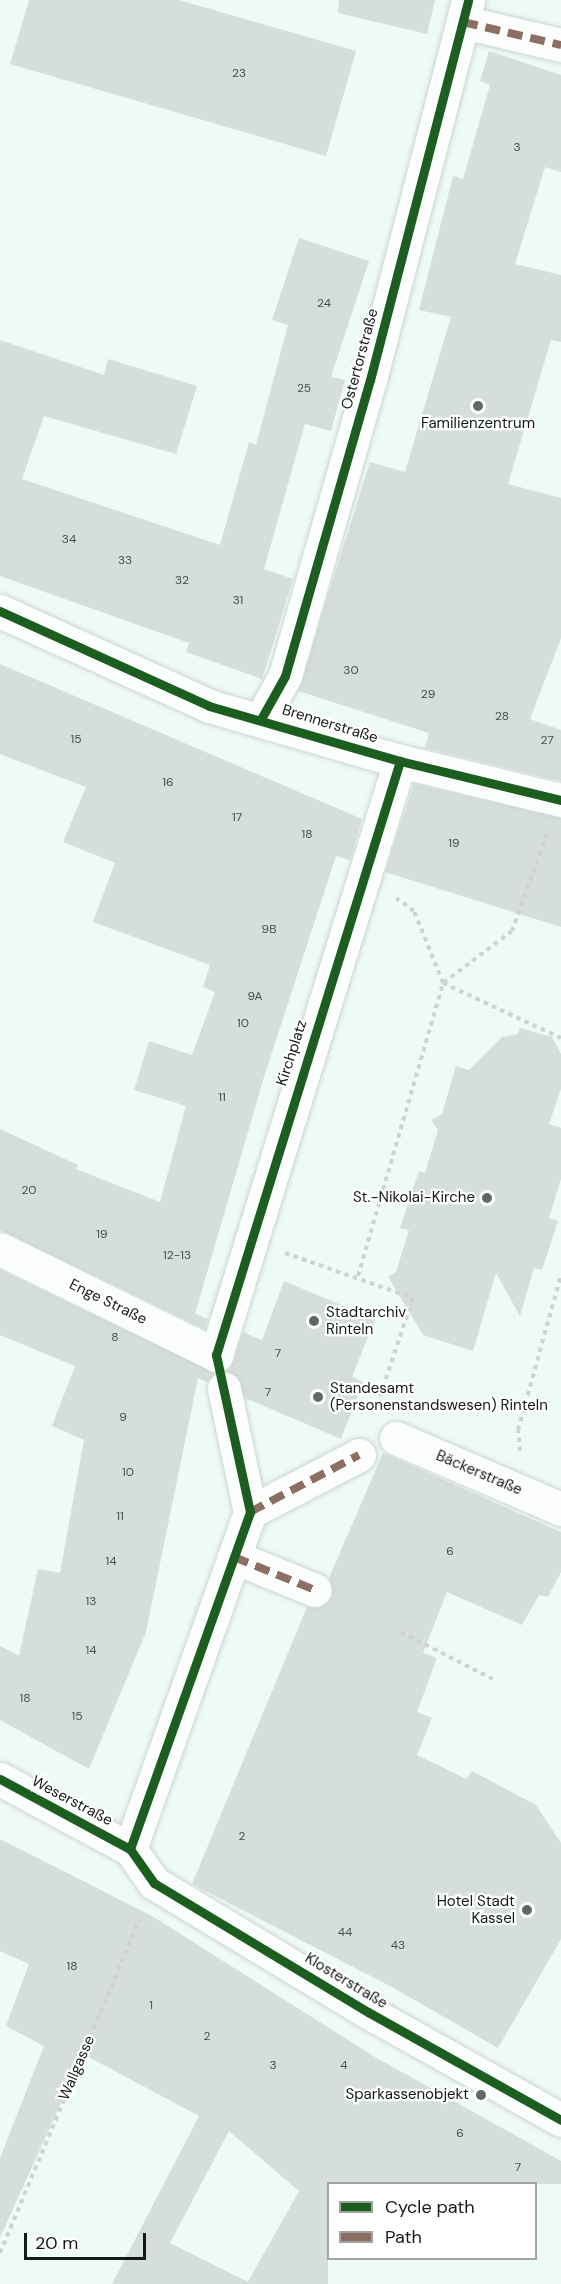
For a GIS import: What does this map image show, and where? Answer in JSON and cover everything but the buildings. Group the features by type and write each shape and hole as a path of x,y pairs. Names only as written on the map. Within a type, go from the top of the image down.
{"street":[{"path":"465,11 561,45"},
{"name":"Ostertorstraße","path":"261,719 285,676 354,437 465,11"},
{"name":"Brennerstraße","path":"0,611 209,706 261,719 400,761 560,800"},
{"name":"Kirchplatz","path":"216,1355 400,761"},
{"name":"Enge Straße","path":"0,1249 216,1355"},
{"path":"130,1850 250,1512 224,1389"},
{"name":"Bäckerstraße","path":"396,1438 561,1509"},
{"path":"250,1512 359,1455"},
{"path":"234,1557 315,1590"},
{"name":"Weserstraße","path":"0,1779 130,1850"},
{"name":"Klosterstraße","path":"130,1850 154,1884 368,2012 561,2120"}],"path":[{"path":"358,1276 443,983 512,931 560,800"},
{"path":"365,874 414,911 443,983 561,1038"},
{"path":"251,1241 358,1276 413,1298 375,1410"},
{"path":"526,1493 518,1430 561,1275"},
{"path":"401,1632 493,1679"}],"marked path":[{"path":"463,22 561,45"},
{"path":"250,1512 359,1455"},
{"path":"234,1557 315,1590"}],"cycle path":[{"path":"261,719 285,676 370,380 468,0"},
{"path":"0,611 209,706 400,761 561,800"},
{"path":"130,1849 250,1512 216,1355 400,761"},
{"path":"0,1779 130,1849 154,1883 368,2012 561,2120"}],"place":[{"name":"Familienzentrum","path":"478,406"},
{"name":"St.-Nikolai-Kirche","path":"487,1198"},
{"name":"Stadtarchiv Rinteln","path":"314,1321"},
{"name":"Standesamt (Personenstandswesen) Rinteln","path":"318,1397"},
{"name":"Hotel Stadt Kassel","path":"527,1910"},
{"name":"Sparkassenobjekt","path":"481,2095"}]}
